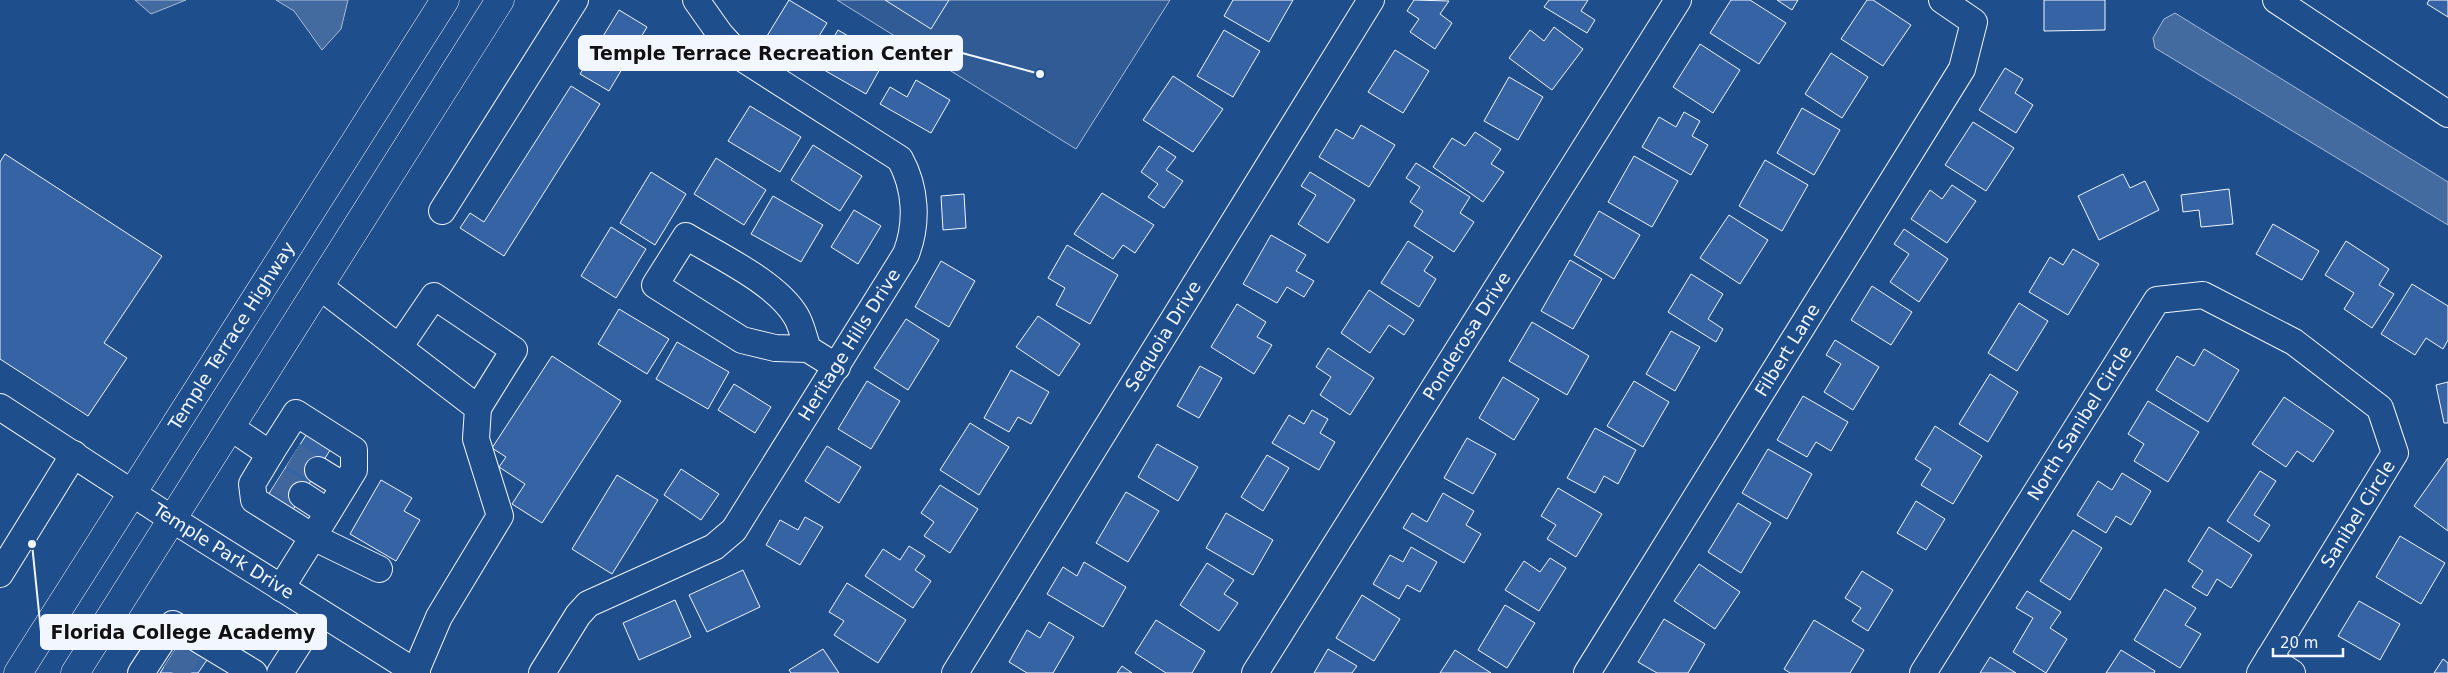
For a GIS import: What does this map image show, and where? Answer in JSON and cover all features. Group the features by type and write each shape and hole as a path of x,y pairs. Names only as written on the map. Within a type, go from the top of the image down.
{"main road":[{"name":"Temple Terrace Highway","path":"18,673 444,0"},
{"path":"75,673 500,0"}],"street":[{"path":"442,211 575,0"},
{"name":"Heritage Hills Drive","path":"542,673 578,615 588,604 714,547 734,530 906,254 911,240 914,207 907,172 900,159 889,150 742,58 720,34 696,0"},
{"name":"Sequoia Drive","path":"955,673 1372,0"},
{"name":"Ponderosa Drive","path":"1255,673 1678,0"},
{"name":"Filbert Lane","path":"1587,673 1962,69 1974,22 1942,0"},
{"path":"2276,0 2448,114"},
{"path":"808,349 797,318 786,301 770,288 686,236 655,285 742,340 775,348 808,349 837,367"},
{"path":"319,286 400,346 478,408"},
{"name":"North Sanibel Circle","path":"1923,673 2157,300 2203,295 2294,342"},
{"path":"400,346 434,296 514,350 478,408 476,439 500,516 439,617 416,673"},
{"name":"Sanibel Circle","path":"2292,673 2264,665 2395,453 2380,408 2294,342"},
{"name":"Temple Park Drive","path":"0,407 172,519 416,673"},
{"path":"281,588 313,537 354,470 354,450 296,413 276,460 252,484 254,500 313,537 379,569"},
{"path":"230,427 276,460"},
{"path":"0,574 74,454"},
{"path":"318,470 344,486"},
{"path":"302,495 328,512"},
{"path":"280,673 319,612"},
{"path":"142,673 164,652 174,624 254,673"}],"shaded area":[{"path":"135,0 186,0 151,14"},
{"path":"276,0 348,0 341,29 322,50 294,11"},
{"path":"837,0 1170,0 1076,149"},
{"path":"2175,13 2448,182 2448,225 2155,48 2153,38 2164,19"}],"building":[{"path":"789,0 827,23 805,59 767,36"},
{"path":"885,0 949,0 931,29"},
{"path":"1233,0 1293,0 1269,42 1224,16"},
{"path":"1414,0 1449,1 1440,14 1452,23 1435,49 1410,32 1419,19 1407,11"},
{"path":"1549,0 1588,0 1581,11 1595,20 1587,33 1544,7"},
{"path":"1731,0 1750,0 1786,23 1759,64 1710,33"},
{"path":"1777,0 1798,0 1792,10"},
{"path":"1867,0 1873,0 1911,25 1883,66 1841,39"},
{"path":"2044,0 2105,0 2105,30 2044,31"},
{"path":"2429,0 2448,0 2448,17 2427,4"},
{"path":"619,10 647,27 609,91 580,74"},
{"path":"1554,27 1583,49 1552,90 1509,58 1530,30 1544,41"},
{"path":"838,30 886,58 866,94 817,66"},
{"path":"1224,30 1260,51 1233,97 1197,76"},
{"path":"1700,44 1740,70 1713,113 1673,87"},
{"path":"1395,50 1429,71 1403,113 1368,92"},
{"path":"1831,53 1868,77 1842,118 1805,94"},
{"path":"2005,68 2023,79 2015,93 2033,105 2016,133 1979,110"},
{"path":"1173,76 1223,109 1193,152 1143,120"},
{"path":"1509,77 1543,97 1518,140 1484,121"},
{"path":"916,80 950,100 931,133 880,104 890,87 907,97"},
{"path":"571,86 600,104 504,256 460,228 470,213 484,222"},
{"path":"750,106 801,137 780,172 728,141"},
{"path":"1802,108 1840,130 1814,175 1777,153"},
{"path":"1684,112 1700,121 1692,136 1708,145 1691,175 1642,147 1659,117 1676,127"},
{"path":"1973,122 2014,148 1986,191 1945,165"},
{"path":"1361,125 1395,145 1369,187 1319,157 1336,129 1353,139"},
{"path":"1475,132 1501,149 1491,164 1504,172 1483,202 1433,167 1452,138 1465,146"},
{"path":"813,145 862,176 840,211 791,180"},
{"path":"1159,146 1176,157 1166,170 1183,181 1164,208 1148,197 1158,184 1141,172"},
{"path":"5,154 162,256 104,343 127,358 88,416 0,359 0,162"},
{"path":"1634,156 1678,181 1652,227 1608,202"},
{"path":"716,158 766,190 744,225 694,194"},
{"path":"1765,160 1808,185 1782,231 1739,206"},
{"path":"1416,163 1470,197 1460,213 1474,222 1454,252 1414,226 1423,211 1410,202 1420,187 1406,178"},
{"path":"651,172 686,194 655,245 620,223"},
{"path":"1310,172 1355,200 1328,243 1298,224 1316,195 1301,186"},
{"path":"2123,174 2130,188 2145,181 2159,210 2099,240 2078,196"},
{"path":"1952,185 1976,201 1947,243 1911,219 1930,190 1942,199"},
{"path":"2229,189 2233,224 2201,227 2199,210 2183,212 2181,195"},
{"path":"1102,193 1154,225 1135,253 1123,245 1113,259 1074,234"},
{"path":"964,194 966,228 943,230 941,196"},
{"path":"773,196 823,225 801,262 751,234"},
{"path":"854,210 881,226 858,264 831,247"},
{"path":"1599,211 1640,235 1614,279 1574,255"},
{"path":"1729,215 1768,240 1740,284 1700,258"},
{"path":"2273,224 2319,251 2302,280 2256,254"},
{"path":"611,227 646,249 616,298 581,276"},
{"path":"1904,229 1948,259 1919,302 1890,282 1909,254 1894,244"},
{"path":"1271,235 1306,255 1296,271 1314,281 1304,297 1287,287 1277,303 1243,284"},
{"path":"1408,241 1433,257 1424,271 1436,279 1419,307 1381,283"},
{"path":"2346,241 2389,269 2379,285 2394,294 2372,328 2344,309 2354,293 2325,275"},
{"path":"1067,245 1118,275 1090,324 1056,305 1065,288 1048,278"},
{"path":"2073,249 2099,264 2068,315 2029,292 2050,257 2063,265"},
{"path":"1570,260 1602,279 1573,329 1541,311"},
{"path":"941,261 975,281 949,327 915,307"},
{"path":"1691,274 1723,294 1708,319 1723,329 1716,342 1668,312"},
{"path":"2412,284 2448,306 2448,340 2443,349 2426,338 2415,355 2381,334"},
{"path":"1872,286 1912,312 1891,345 1851,320"},
{"path":"1369,290 1414,320 1404,335 1389,325 1370,353 1341,333"},
{"path":"2019,303 2048,321 2017,371 1988,353"},
{"path":"1237,304 1266,322 1257,337 1272,345 1254,374 1211,347"},
{"path":"619,309 669,339 647,374 598,344"},
{"path":"1038,316 1080,344 1059,376 1016,347"},
{"path":"906,319 939,340 908,390 874,368"},
{"path":"1532,322 1589,356 1567,395 1509,361"},
{"path":"1671,331 1700,347 1675,391 1646,374"},
{"path":"1835,340 1879,367 1853,410 1824,392 1841,364 1826,355"},
{"path":"677,342 729,372 708,409 656,379"},
{"path":"1328,348 1374,378 1350,415 1320,395 1331,377 1316,367"},
{"path":"2204,349 2239,370 2208,422 2156,390 2177,356 2194,366"},
{"path":"552,356 621,401 542,523 512,504 525,484 499,467 506,457 492,448"},
{"path":"1200,366 1222,378 1199,418 1177,406"},
{"path":"1011,370 1049,392 1031,424 1018,417 1009,432 984,418"},
{"path":"1990,374 2018,392 1988,442 1959,424"},
{"path":"1503,377 1539,399 1514,440 1479,418"},
{"path":"867,381 900,401 871,449 838,429"},
{"path":"1634,381 1669,402 1643,447 1607,426"},
{"path":"2448,382 2448,423 2444,423 2436,385"},
{"path":"734,384 771,407 755,433 718,410"},
{"path":"1803,396 1848,422 1831,451 1816,442 1807,457 1777,440"},
{"path":"2284,397 2334,431 2313,462 2297,451 2286,467 2252,444"},
{"path":"2148,401 2199,432 2168,482 2134,461 2144,444 2128,434"},
{"path":"1312,410 1328,419 1320,433 1335,442 1319,470 1272,443 1289,415 1304,424"},
{"path":"970,423 1009,447 979,495 940,470"},
{"path":"1935,426 1982,456 1953,504 1921,485 1931,469 1915,459"},
{"path":"1595,428 1636,450 1618,484 1604,476 1595,493 1567,478"},
{"path":"308,432 332,447 289,516 265,500"},
{"path":"1467,438 1496,454 1473,494 1444,478"},
{"path":"1157,444 1198,467 1178,501 1138,477"},
{"path":"827,446 861,467 839,503 805,481"},
{"path":"1768,449 1812,474 1787,519 1742,493"},
{"path":"1267,455 1289,468 1263,511 1241,497"},
{"path":"2448,458 2448,531 2414,506"},
{"path":"681,469 719,494 701,520 664,495"},
{"path":"2260,471 2276,481 2254,515 2270,525 2259,542 2227,521"},
{"path":"2122,473 2151,491 2131,525 2116,516 2106,533 2077,515 2098,481 2112,490"},
{"path":"617,475 658,500 612,574 572,549"},
{"path":"381,480 412,498 404,511 420,520 396,561 350,534"},
{"path":"940,485 978,509 950,553 924,536 934,522 921,513"},
{"path":"1558,488 1602,514 1576,557 1547,539 1556,525 1541,516"},
{"path":"1126,492 1159,511 1128,562 1096,543"},
{"path":"1443,493 1474,511 1466,525 1481,534 1464,563 1403,528 1412,513 1427,522"},
{"path":"1916,501 1945,519 1926,550 1897,533"},
{"path":"1738,503 1771,523 1741,573 1708,552"},
{"path":"1226,513 1273,540 1253,575 1206,548"},
{"path":"805,517 823,527 800,565 766,545 780,520 798,530"},
{"path":"2209,527 2252,555 2231,588 2217,579 2207,596 2192,587 2203,571 2188,561"},
{"path":"2073,530 2102,548 2070,600 2040,581"},
{"path":"2400,536 2445,563 2421,604 2376,577"},
{"path":"909,546 925,556 915,570 931,581 913,608 865,576 883,549 900,560"},
{"path":"1411,547 1437,562 1420,592 1407,585 1399,599 1373,584 1390,555 1403,562"},
{"path":"1550,558 1566,568 1539,611 1505,590 1524,561 1540,572"},
{"path":"1084,562 1126,587 1103,627 1047,594 1063,567 1077,576"},
{"path":"1207,563 1234,580 1224,594 1238,603 1219,631 1180,605"},
{"path":"1699,564 1740,592 1715,629 1674,601"},
{"path":"743,570 760,607 707,632 689,595"},
{"path":"1862,571 1893,590 1868,631 1852,621 1861,608 1845,598"},
{"path":"847,583 906,620 878,663 834,635 844,621 829,612"},
{"path":"2165,589 2196,608 2185,625 2201,634 2180,668 2134,640"},
{"path":"2027,591 2061,612 2050,628 2067,639 2046,673 2013,652 2033,618 2016,608"},
{"path":"1362,595 1400,619 1374,661 1336,638"},
{"path":"675,600 691,637 639,660 623,623"},
{"path":"2359,601 2400,624 2380,660 2338,636"},
{"path":"1505,605 1535,623 1507,668 1478,650"},
{"path":"1664,619 1705,644 1688,673 1657,673 1638,662"},
{"path":"1156,620 1205,651 1192,673 1166,673 1135,653"},
{"path":"1814,620 1864,650 1850,673 1790,673 1784,669"},
{"path":"1049,622 1074,637 1053,673 1027,673 1009,662 1027,630 1040,638"},
{"path":"184,636 211,654 198,673 160,673"},
{"path":"823,649 839,673 791,673 789,670"},
{"path":"1328,649 1357,666 1352,673 1314,673"},
{"path":"1455,650 1491,673 1440,673"},
{"path":"2121,650 2155,671 2154,673 2106,673"},
{"path":"1990,657 2016,673 1980,673"},
{"path":"2443,659 2448,663 2448,673 2434,673"},
{"path":"1122,666 1132,673 1117,673"}],"tunnel":[{"path":"293,455 318,470"},
{"path":"278,480 302,495"},
{"path":"171,656 197,673"}],"place":[{"name":"Temple Terrace Recreation Center","path":"1040,74"},
{"name":"Florida College Academy","path":"32,544"}]}
